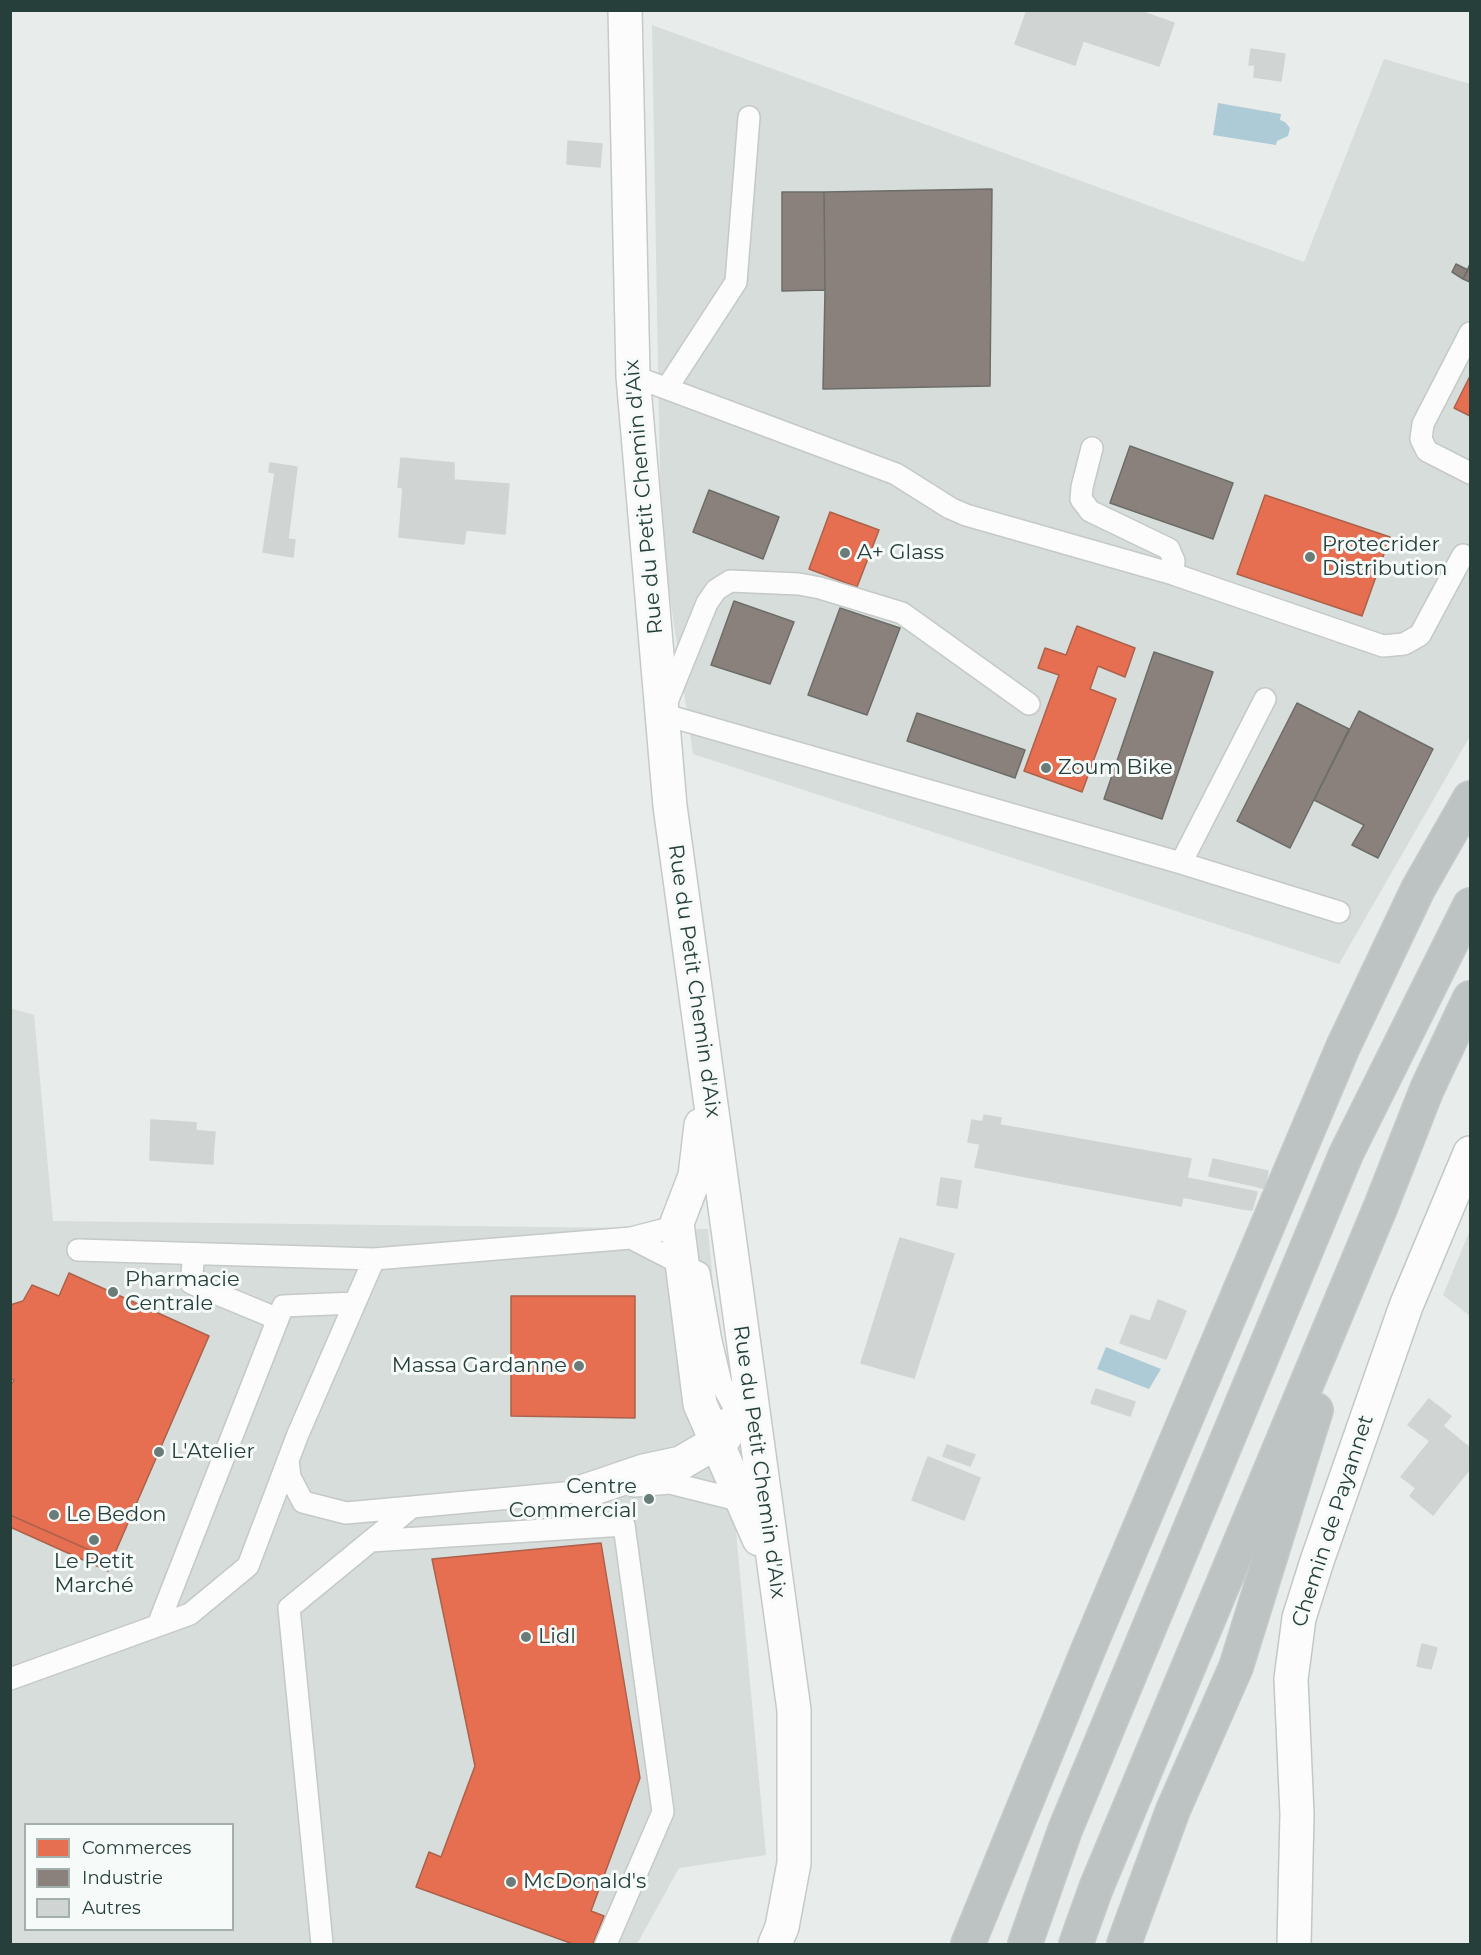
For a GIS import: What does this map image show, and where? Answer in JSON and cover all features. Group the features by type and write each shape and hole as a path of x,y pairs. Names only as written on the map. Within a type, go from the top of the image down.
{"highway":[{"path":"968,1944 1103,1614 1342,1047 1418,889 1470,798"},
{"path":"1025,1944 1065,1830 1346,1154 1470,905"},
{"path":"1076,1944 1096,1888 1381,1206 1427,1089 1470,998"},
{"path":"1124,1944 1173,1810 1236,1667 1381,1206"}],"street":[{"name":"Rue du Petit Chemin d'Aix","path":"625,10 633,376 670,806 794,1710 794,1863 782,1927 775,1944"},
{"path":"706,1070 695,1176 677,1222 700,1404 775,1577"},
{"name":"Chemin de Payannet","path":"1294,1944 1297,1814 1291,1679 1299,1618 1406,1306 1470,1153"},
{"path":"585,1491 644,1471 681,1463 725,1437 736,1386 741,1330"}],"lane":[{"path":"667,388 736,282 749,117"},
{"path":"1470,333 1423,424 1421,439 1427,451 1470,473"},
{"path":"633,376 896,474 950,508 966,515 1173,574 1383,646 1404,644 1420,635 1463,555"},
{"path":"1092,448 1081,499 1090,511 1169,549 1174,561 1173,574"},
{"path":"1029,704 902,613 820,588 799,584 730,581 716,590 707,603 662,714 1181,863 1339,912"},
{"path":"1181,863 1264,699"},
{"path":"78,1251 374,1259 631,1238 666,1229 677,1222"},
{"path":"631,1238 699,1273 721,1383 739,1416 755,1432"},
{"path":"194,1254 191,1283 278,1320"},
{"path":"10,1679 190,1614 248,1566 288,1460 374,1259"},
{"path":"158,1625 283,1306 355,1303"},
{"path":"288,1460 290,1477 303,1502 346,1513 670,1483 742,1502"},
{"path":"322,1944 289,1608 412,1507"},
{"path":"371,1541 624,1525 663,1812 606,1944"}],"shaded area":[{"path":"652,25 1304,262 1384,59 1470,84 1470,736 1339,964 693,754 661,536"},
{"path":"10,1008 34,1015 53,1221 708,1229 766,1855 679,1868 637,1944 11,1944"},
{"path":"1470,1230 1470,1316 1443,1295"}],"water":[{"path":"1218,103 1281,114 1280,120 1290,128 1288,136 1277,141 1276,145 1213,135"},
{"path":"1106,1347 1161,1369 1149,1389 1097,1369"}],"building: Commerces":[{"path":"1470,376 1470,416 1454,408"},
{"path":"1265,495 1390,537 1362,616 1237,574"},
{"path":"830,512 879,530 857,587 809,569"},
{"path":"1077,626 1135,648 1125,677 1098,666 1090,689 1116,699 1082,792 1024,771 1059,675 1038,668 1045,648 1066,655"},
{"path":"69,1273 209,1336 112,1560 10,1515 10,1387 14,1380 10,1379 10,1305 23,1301 32,1285 59,1296"},
{"path":"511,1296 635,1296 635,1418 511,1416"},
{"path":"10,1515 112,1560 108,1571 10,1527"},
{"path":"601,1543 640,1778 591,1911 604,1916 593,1944 573,1944 416,1887 429,1852 441,1857 475,1766 432,1559"}],"building: Industrie":[{"path":"992,189 990,386 823,389 824,192"},
{"path":"782,192 824,192 825,290 782,291"},
{"path":"1456,264 1468,270 1463,279 1452,272"},
{"path":"1470,264 1470,282 1463,279"},
{"path":"1130,446 1233,483 1213,539 1110,503"},
{"path":"709,490 779,517 763,559 693,532"},
{"path":"734,601 794,622 770,684 711,665"},
{"path":"840,608 900,628 867,715 808,695"},
{"path":"1154,652 1213,672 1162,819 1104,799"},
{"path":"1297,703 1349,729 1290,848 1237,821"},
{"path":"1359,711 1433,749 1378,858 1352,845 1364,825 1314,800"},
{"path":"917,713 1025,750 1015,778 907,741"}],"building: Autres":[{"path":"1027,10 1137,10 1174,23 1159,66 1057,32 1049,56 1015,44"},
{"path":"1057,32 1083,41 1075,65 1049,56"},
{"path":"1251,49 1285,54 1281,81 1254,77 1255,65 1249,65"},
{"path":"568,141 602,144 600,167 567,164"},
{"path":"401,458 454,463 454,480 509,484 505,534 466,530 464,544 399,537 403,488 398,487"},
{"path":"270,463 297,467 288,539 295,540 293,557 263,552 275,473 269,472"},
{"path":"984,1115 1001,1118 1000,1124 983,1121"},
{"path":"151,1120 186,1122 186,1130 215,1132 213,1157 195,1155 195,1163 150,1160"},
{"path":"972,1120 1057,1135 1048,1181 975,1167 980,1144 968,1142"},
{"path":"186,1122 196,1123 196,1131 186,1130"},
{"path":"1057,1135 1191,1159 1181,1206 1048,1181"},
{"path":"195,1155 213,1157 213,1164 195,1163"},
{"path":"1213,1159 1263,1170 1255,1186 1209,1176"},
{"path":"1263,1170 1268,1171 1265,1189 1255,1186"},
{"path":"941,1178 961,1181 957,1208 937,1205"},
{"path":"1187,1178 1252,1191 1243,1209 1183,1197"},
{"path":"1252,1191 1257,1192 1252,1210 1243,1209"},
{"path":"900,1238 954,1254 914,1378 861,1363"},
{"path":"1158,1300 1186,1311 1178,1331 1150,1322"},
{"path":"1131,1315 1178,1331 1166,1359 1120,1343"},
{"path":"1096,1389 1135,1402 1130,1416 1091,1403"},
{"path":"1429,1399 1451,1416 1443,1426 1470,1448 1470,1471 1440,1506 1401,1477 1430,1441 1408,1425"},
{"path":"947,1445 975,1455 970,1466 943,1456"},
{"path":"928,1457 980,1478 964,1520 912,1500"},
{"path":"1416,1488 1440,1506 1433,1515 1410,1496"},
{"path":"1422,1644 1437,1648 1431,1669 1417,1666"}],"place":[{"name":"A+ Glass","path":"845,553"},
{"name":"Protecrider Distribution","path":"1310,557"},
{"name":"Zoum Bike","path":"1046,768"},
{"name":"Pharmacie Centrale","path":"113,1292"},
{"name":"Massa Gardanne","path":"579,1366"},
{"name":"L'Atelier","path":"159,1452"},
{"name":"Centre Commercial","path":"649,1499"},
{"name":"Le Bedon","path":"54,1515"},
{"name":"Le Petit Marché","path":"94,1540"},
{"name":"Lidl","path":"526,1637"},
{"name":"McDonald's","path":"511,1882"}]}
